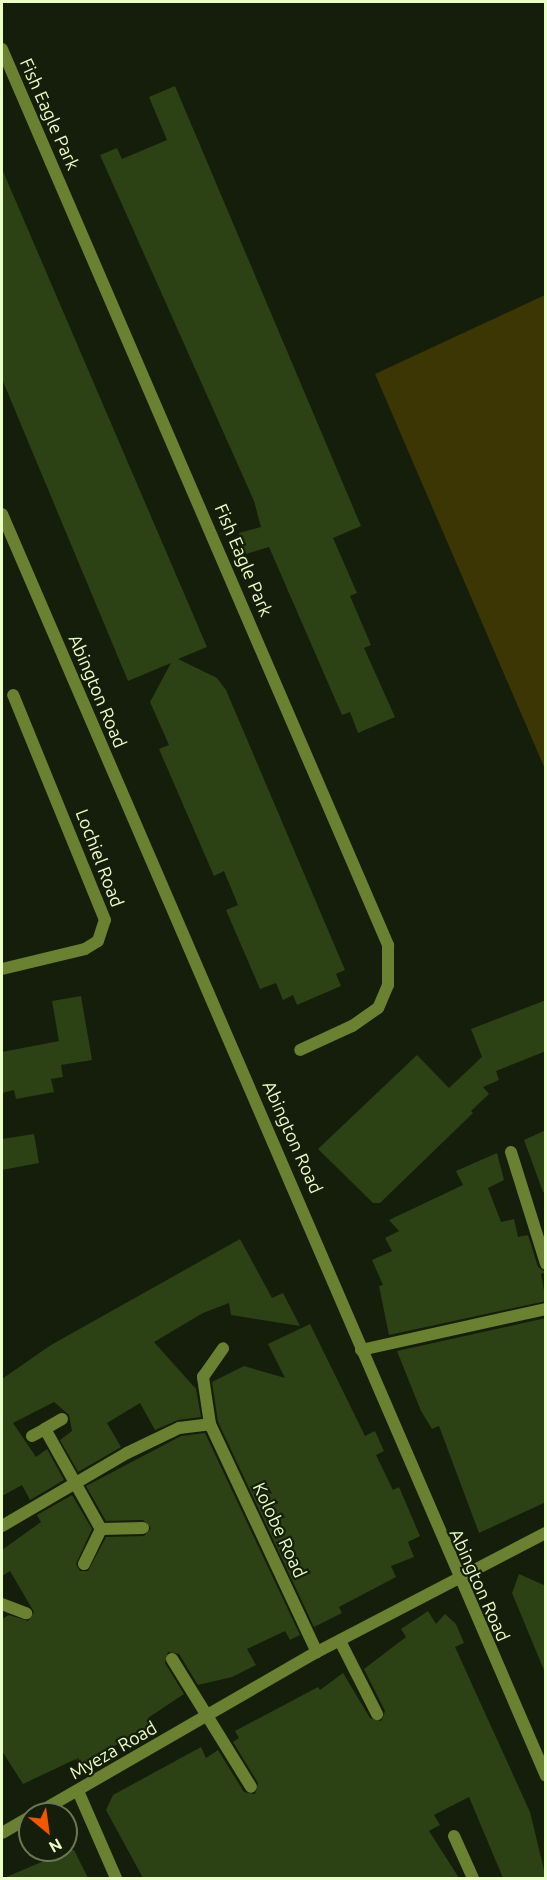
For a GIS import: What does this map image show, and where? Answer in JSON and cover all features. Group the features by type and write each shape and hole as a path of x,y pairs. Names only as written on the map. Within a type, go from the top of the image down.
{"street":[{"name":"Fish Eagle Park","path":"2,50 388,945 388,985 378,1008 352,1026 300,1050"},
{"name":"Abington Road","path":"2,514 303,1206 457,1577 546,1776"},
{"name":"Lochiel Road","path":"2,969 86,949 98,941 105,920 13,695"},
{"path":"511,1152 546,1264"},
{"path":"361,1350 546,1309"},
{"name":"Kolobe Road","path":"223,1348 203,1377 210,1424 317,1652"},
{"path":"32,1436 62,1419"},
{"path":"2,1526 179,1428 210,1424"},
{"path":"45,1429 101,1529"},
{"path":"101,1529 143,1528"},
{"path":"84,1564 101,1529"},
{"name":"Myeza Road","path":"58,1802 317,1652 457,1577 546,1533"},
{"path":"2,1604 26,1613"},
{"path":"340,1641 377,1714"},
{"path":"172,1659 251,1787"},
{"path":"78,1791 116,1878"},
{"path":"2,1833 18,1824"},
{"path":"454,1836 473,1878"}],"shaded area":[{"path":"545,295 545,769 375,374"}],"building":[{"path":"175,86 361,526 333,538 357,593 350,596 371,645 364,648 395,717 358,733 350,712 342,715 269,547 246,554 239,533 261,527 254,501 100,155 117,148 122,159 167,140 149,97"},
{"path":"2,169 207,647 178,659 217,678 226,690 345,970 336,974 341,986 297,1005 293,995 283,1000 276,983 260,989 226,910 238,905 224,871 214,876 159,749 169,745 150,702 171,663 128,681 2,379"},
{"path":"81,996 92,1060 61,1065 63,1077 51,1079 54,1092 16,1099 14,1090 2,1093 2,1052 59,1041 52,1001"},
{"path":"546,1000 546,1051 496,1071 499,1080 483,1087 489,1094 471,1111 473,1113 380,1203 373,1203 318,1149 417,1055 449,1088 482,1057 471,1029"},
{"path":"546,1130 546,1192 543,1192 524,1140"},
{"path":"34,1134 39,1163 2,1170 2,1139"},
{"path":"497,1153 504,1180 488,1188 501,1222 514,1219 518,1237 528,1235 538,1267 546,1272 541,1274 546,1301 389,1335 379,1286 383,1285 372,1260 392,1251 385,1238 399,1231 389,1220 463,1185 456,1171"},
{"path":"240,1239 272,1298 283,1293 300,1326 231,1315 229,1303 203,1313 154,1342 196,1389 201,1417 178,1420 155,1430 140,1403 107,1423 121,1447 78,1472 60,1440 72,1431 69,1415 54,1402 13,1423 36,1457 47,1449 64,1480 30,1500 22,1485 2,1496 2,1379 51,1345"},
{"path":"546,1318 546,1502 479,1533 439,1426 432,1429 421,1411 397,1351"},
{"path":"310,1324 365,1436 375,1431 384,1451 376,1455 393,1490 399,1487 420,1536 408,1542 414,1557 391,1566 396,1577 339,1607 342,1613 314,1627 218,1422 212,1382 244,1366 285,1378 268,1344"},
{"path":"205,1433 300,1635 290,1640 285,1631 247,1649 256,1665 232,1677 198,1685 179,1654 168,1652 165,1663 184,1694 148,1718 154,1728 100,1752 102,1757 81,1769 76,1759 23,1784 2,1751 2,1619 9,1615 28,1621 34,1612 10,1571 2,1576 2,1550 41,1522 37,1515 72,1495 92,1529 76,1564 80,1571 88,1571 106,1537 144,1536 151,1528 143,1520 106,1521 86,1486 181,1436"},
{"path":"519,1574 546,1586 546,1675 512,1593"},
{"path":"428,1611 436,1624 445,1614 456,1624 464,1643 455,1647 530,1812 546,1878 503,1878 469,1797 434,1815 440,1825 429,1831 459,1878 143,1878 106,1810 113,1795 201,1747 206,1758 218,1750 244,1792 255,1794 258,1783 233,1742 239,1738 235,1731 318,1687 320,1690 343,1673 370,1718 381,1721 385,1711 364,1669 406,1637 401,1629"},
{"path":"78,1858 88,1878 4,1878 42,1862 78,1862"}]}
